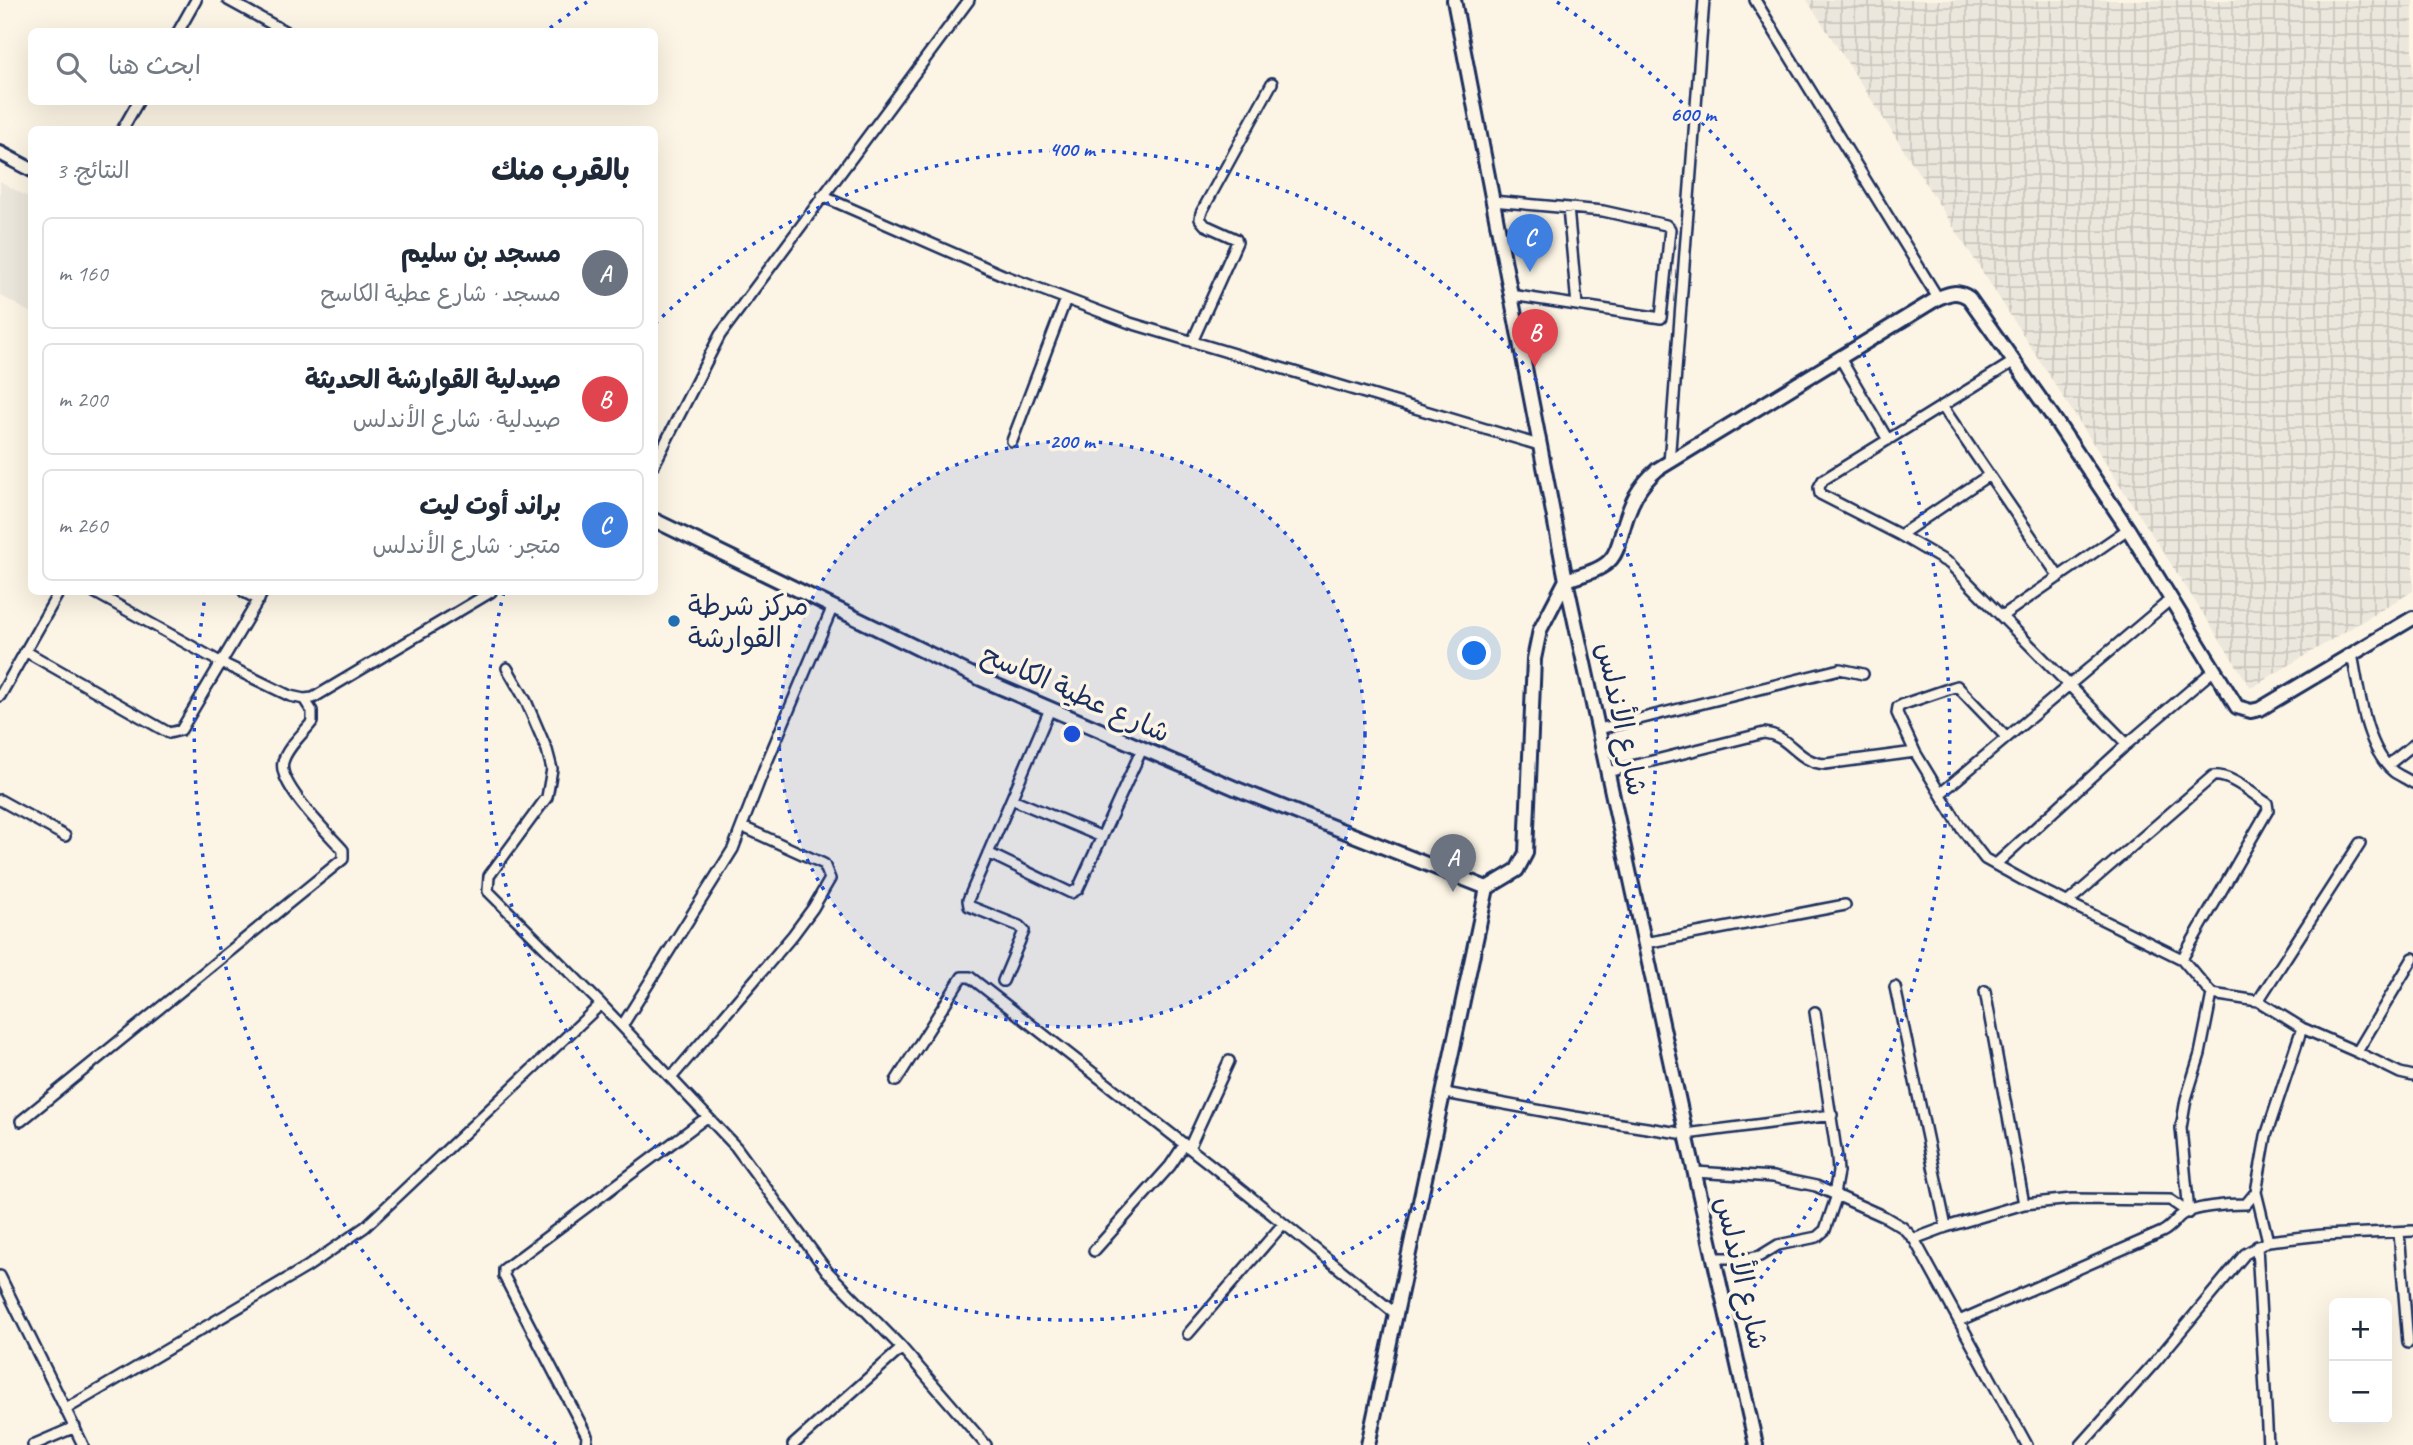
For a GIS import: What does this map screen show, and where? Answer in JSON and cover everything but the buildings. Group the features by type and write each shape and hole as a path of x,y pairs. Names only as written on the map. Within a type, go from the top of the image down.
{"main road":[{"name":"شارع الأندلس","path":"1454,0 1566,580 1756,1445"},
{"path":"0,153 28,168"},
{"path":"1367,1445 1488,888 1517,870 1526,853 1534,659 1540,630 1566,580 1600,567 1611,559 1637,491 1647,479 1938,298 1950,292 1957,292 1969,298 2128,529 2238,707 2251,711 2260,709 2413,618"},
{"name":"شارع عطية الكاسح","path":"658,522 981,679 1049,709 1237,789 1488,888"}],"street":[{"path":"180,28 196,0"},
{"path":"228,0 279,28"},
{"path":"658,457 720,335 969,0"},
{"path":"1669,463 1703,0"},
{"path":"1755,0 1938,298"},
{"path":"1192,342 1237,242 1236,239 1205,225 1200,219 1201,214 1272,83"},
{"path":"124,126 136,105"},
{"path":"822,196 1003,275 1130,323 1539,445"},
{"path":"1492,201 1603,211 1666,225 1670,229 1663,317 1510,296"},
{"path":"1568,208 1577,304"},
{"path":"1012,441 1066,299"},
{"path":"1840,358 1888,440"},
{"path":"2014,362 1823,480 1819,486 1821,494 1950,564 2127,744"},
{"path":"1942,406 2059,577"},
{"path":"1900,535 1989,475"},
{"path":"2002,616 2128,529"},
{"path":"0,696 57,595"},
{"path":"99,595 220,662 290,696 304,699 313,698 486,595"},
{"path":"25,651 169,733 181,730 261,596"},
{"path":"1941,793 2170,600"},
{"path":"622,1026 733,849 833,606"},
{"path":"2352,654 2370,735 2392,770 2413,783"},
{"path":"508,668 547,750 552,769 547,797 489,876 488,891 601,1004 736,1147 827,1271 902,1348 986,1445"},
{"path":"1599,729 1840,668 1863,674"},
{"path":"1996,864 2127,744 2214,670"},
{"path":"2006,737 1961,687 1953,685 1898,708 1897,713 1915,752 1974,848 1985,859 2182,959 2212,994 2258,1001 2302,1028 2406,1076 2413,1076"},
{"path":"21,1121 343,859 343,850 301,801 288,783 282,768 288,751 312,722 312,711 304,699"},
{"path":"1003,981 1024,930 969,906 968,900 1049,709"},
{"path":"1608,772 1764,733 1774,734 1814,763 1825,764 1915,752"},
{"path":"2388,765 2413,745"},
{"path":"988,853 1071,893 1078,890 1142,748"},
{"path":"2068,902 2213,776 2228,778 2266,803 2268,810 2182,959"},
{"path":"1012,799 1102,837"},
{"path":"0,800 65,836"},
{"path":"671,1078 793,935 830,879 824,864 743,827"},
{"path":"2258,1001 2360,843"},
{"path":"1645,943 1845,905"},
{"path":"2357,1052 2413,958"},
{"path":"896,1081 962,977 970,976 1396,1315"},
{"path":"1895,987 1946,1227"},
{"path":"1985,991 2024,1205"},
{"path":"2189,1213 2181,1128 2212,994"},
{"path":"65,1409 307,1267 365,1227 601,1004"},
{"path":"1714,1258 1751,1258 1778,1245 1817,1237 1825,1230 1838,1172 1832,1115 1815,1012"},
{"path":"2268,1241 2256,1192 2266,1136 2302,1028"},
{"path":"1094,1251 1186,1146 1229,1061"},
{"path":"1445,1093 1686,1134 1832,1115"},
{"path":"586,1445 587,1436 504,1276 504,1269 707,1117"},
{"path":"1695,1172 1794,1180 1835,1194 1902,1227 1914,1239 2027,1445"},
{"path":"1959,1321 2162,1232 2189,1213 2227,1204 2246,1204 2256,1192"},
{"path":"1914,1239 2024,1205 2071,1199 2169,1200 2189,1213"},
{"path":"1188,1334 1283,1224"},
{"path":"2081,1445 2156,1361 2243,1256 2257,1246 2268,1241 2322,1235 2413,1231"},
{"path":"2399,1232 2408,1343"},
{"path":"2257,1246 2268,1445"},
{"path":"0,1276 83,1445"},
{"path":"793,1445 902,1348"},
{"path":"33,1445 75,1427"}],"shaded area":[{"path":"1807,0 2413,0 2413,591 2251,688"},
{"path":"0,181 28,197 28,311 0,295"}],"place":[{"name":"براند أوت ليت","path":"1530,272"},
{"name":"صيدلية القوارشة الحديثة","path":"1535,367"},
{"name":"مركز شرطة القوارشة","path":"674,621"},
{"name":"مسجد بن سليم","path":"1453,892"}]}
